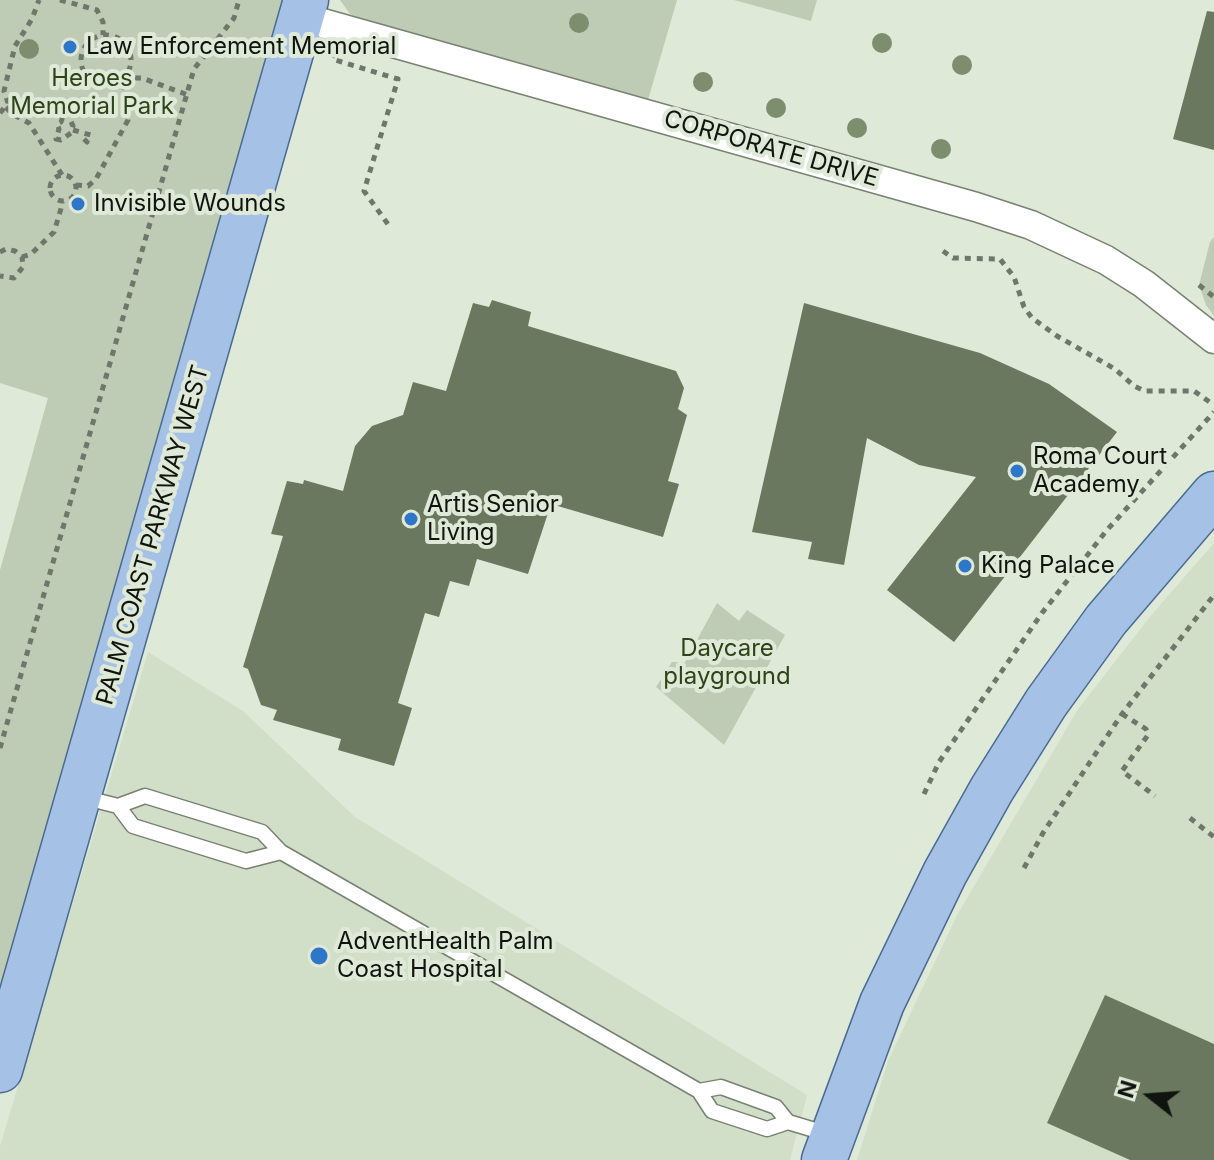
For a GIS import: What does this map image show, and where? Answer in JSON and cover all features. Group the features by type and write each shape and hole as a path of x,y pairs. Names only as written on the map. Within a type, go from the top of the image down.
{"main road":[{"name":"PALM COAST PARKWAY WEST","path":"0,1070 98,801 303,9"},
{"path":"828,1148 862,1053 903,957 992,789 1046,703 1098,630 1214,494"}],"street":[{"name":"CORPORATE DRIVE","path":"303,9 1031,225 1106,260 1144,284 1214,339"}],"lane":[{"path":"98,801 145,796 262,832 281,852 699,1091 712,1111 767,1129 788,1122"},
{"path":"98,801 133,826 246,861 281,852"},
{"path":"699,1091 721,1087 776,1107 788,1122 828,1148"}],"path":[{"path":"0,113 8,99 2,90 15,46 32,19 39,0"},
{"path":"60,0 97,10 103,22 103,35"},
{"path":"0,748 194,69 234,18 239,0"},
{"path":"103,35 120,40 128,49 131,61 117,83 99,85 91,81 81,68 82,50 103,35"},
{"path":"335,47 332,59 398,79 364,191 390,227"},
{"path":"123,78 142,78 188,95"},
{"path":"63,202 54,199 49,187 53,179 69,176 76,185 88,186 96,179 128,120 123,78"},
{"path":"6,107 29,123 62,175"},
{"path":"74,130 61,140 56,139 64,113 68,115 74,130 89,138"},
{"path":"22,257 31,254 54,232 63,202 74,196 76,185"},
{"path":"0,276 9,279 18,275 23,267 22,257 15,251 1,251"},
{"path":"943,251 953,258 1000,259 1014,277 1024,307 1032,318 1115,369 1134,386 1145,391 1194,391 1214,405"},
{"path":"1199,285 1214,297"},
{"path":"924,794 939,762 1042,613 1124,510 1214,412"},
{"path":"1024,868 1043,833 1122,714 1214,595"},
{"path":"1122,714 1146,729 1148,735 1122,771 1155,796"},
{"path":"1190,818 1214,837"}],"shaded area":[{"path":"1214,543 1214,1160 857,1160 888,1061 957,915 1078,709 1153,613"},
{"name":"AdventHealth Palm Coast Hospital","path":"148,652 243,711 355,817 807,1095 790,1160 0,1160 0,1146"}],"green space":[{"name":"Heroes Memorial Park","path":"0,0 289,0 0,1010 0,570 48,398 0,383"},
{"path":"340,0 677,0 648,100 368,22 350,14"},
{"path":"734,0 817,0 811,21"},
{"path":"1214,237 1214,316 1206,305 1199,285"},
{"name":"Daycare playground","path":"717,603 739,621 747,610 785,635 724,745 656,687 672,662 685,662"}],"building":[{"path":"1207,11 1214,12 1214,150 1173,139"},
{"name":"Artis Senior Living","path":"492,300 531,312 528,326 676,371 684,388 678,409 687,415 668,481 679,484 663,537 551,504 528,574 477,559 469,586 450,581 439,617 425,613 398,703 412,708 394,766 338,750 341,739 273,720 277,710 261,705 248,669 243,667 283,536 271,534 287,481 303,484 304,480 343,491 355,446 372,426 403,415 413,382 446,391 473,303 489,307"},
{"name":"Roma Court Academy","path":"804,303 980,353 1049,384 1117,432 954,642 887,590 976,477 919,465 867,438 844,565 808,559 812,542 752,532"},
{"path":"1105,995 1214,1044 1214,1160 1130,1160 1047,1123"}],"place":[{"name":"Law Enforcement Memorial","path":"70,47"},
{"name":"Invisible Wounds","path":"78,204"},
{"name":"Roma Court Academy","path":"1017,471"},
{"name":"Artis Senior Living","path":"411,519"},
{"name":"King Palace","path":"965,566"},
{"name":"AdventHealth Palm Coast Hospital","path":"319,956"}]}
